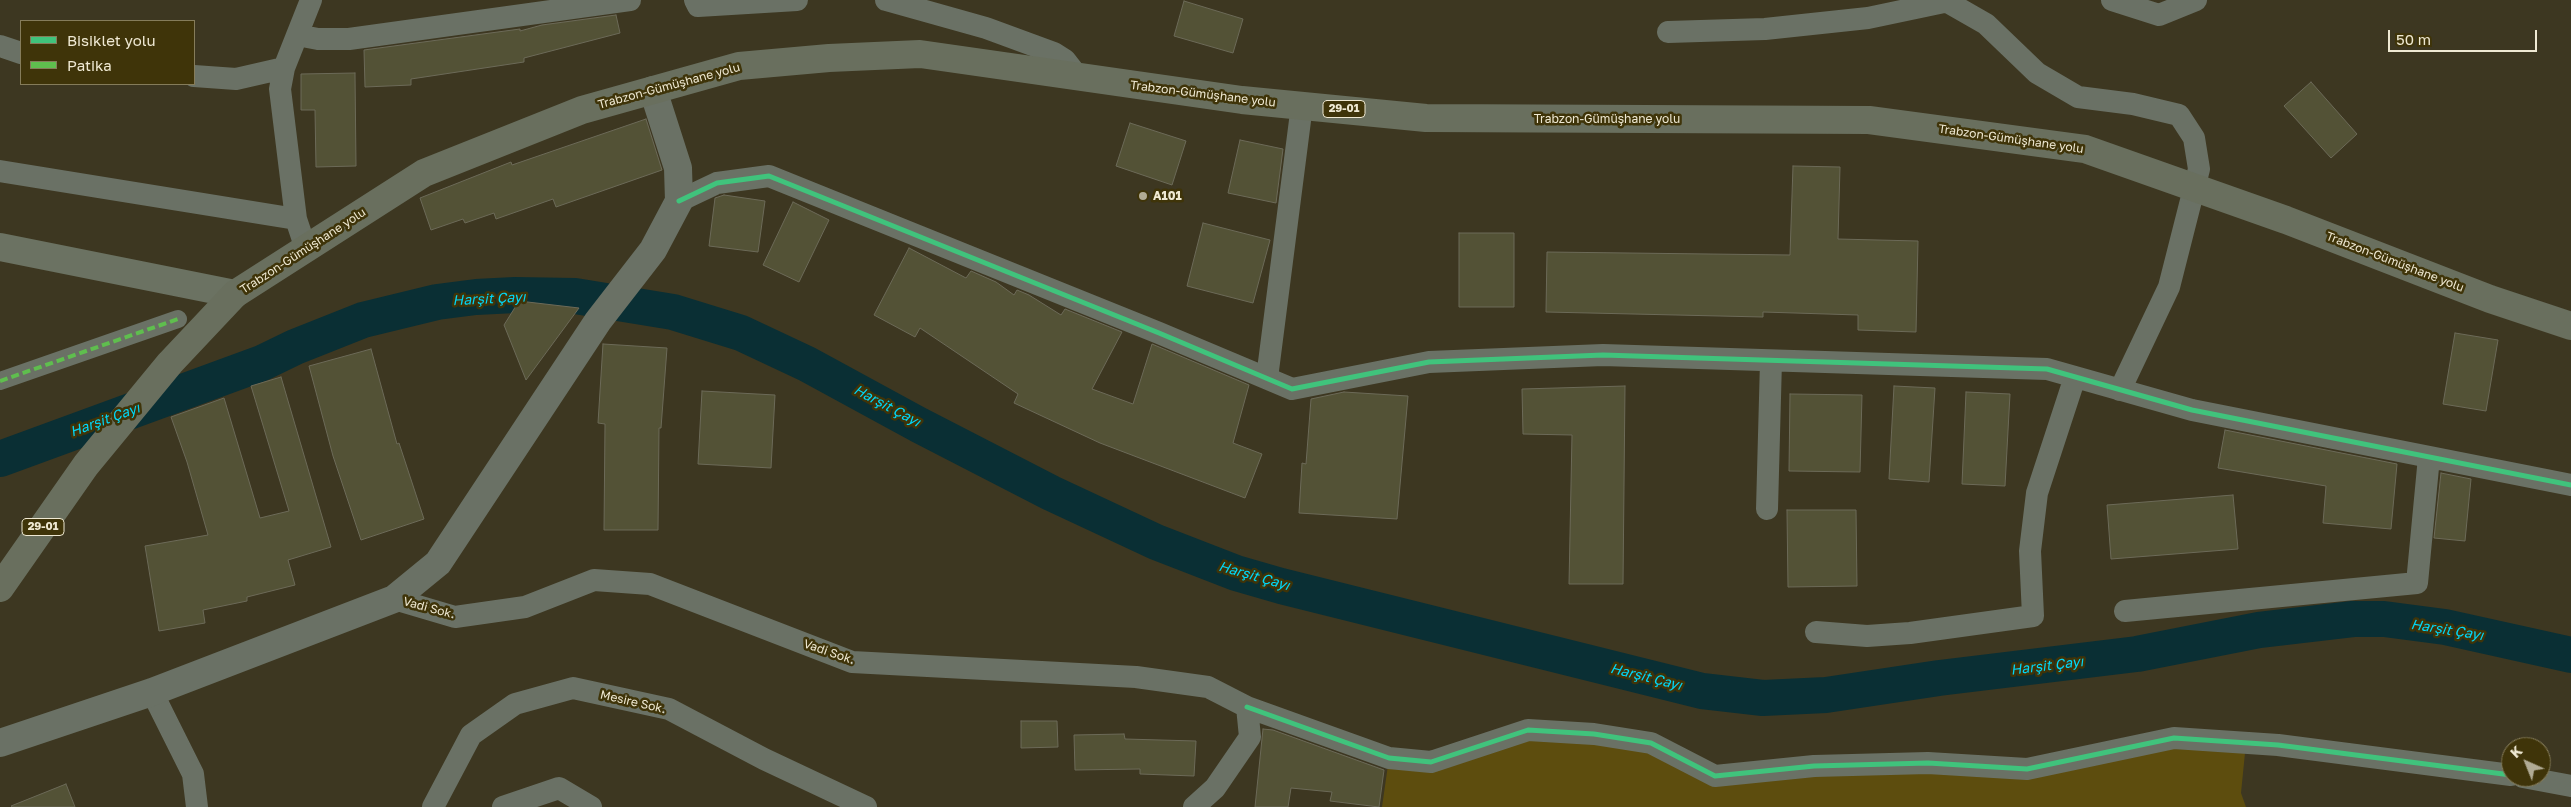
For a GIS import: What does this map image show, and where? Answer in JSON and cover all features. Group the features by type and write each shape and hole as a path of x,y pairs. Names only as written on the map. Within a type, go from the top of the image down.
{"main road":[{"name":"Trabzon-Gümüşhane yolu","path":"0,588 86,465 170,363 235,294 424,172 582,110 739,66 829,58 920,54 1242,100 1426,118 1869,120 2086,149 2286,220 2490,299 2571,326"},
{"path":"0,247 235,294"}],"street":[{"path":"306,249 296,219 280,102 284,68 311,0"},
{"path":"297,34 318,39 349,39 630,0"},
{"path":"695,0 698,6 797,0"},
{"path":"886,0 986,28 1054,53 1065,60 1079,78"},
{"path":"2112,0 2158,15 2196,0"},
{"path":"1668,32 1764,29 1868,18 1944,1 1986,24 2037,73 2078,96 2133,104 2179,115 2194,138 2199,169 2170,287 2120,390"},
{"path":"0,46 20,53"},
{"path":"0,55 20,53"},
{"path":"195,76 236,79 284,68"},
{"path":"0,744 152,692 394,599 438,563 598,321 653,250 679,202 678,168 652,90"},
{"path":"1267,378 1302,105"},
{"path":"0,171 296,219"},
{"path":"679,202 717,183 769,176 1292,389 1429,362 1604,355 2047,369 2192,410 2571,486"},
{"path":"0,381 178,320"},
{"path":"1767,510 1771,361"},
{"path":"1816,632 1867,636 1910,633 2034,616 2030,551 2037,493 2074,377"},
{"path":"2125,611 2417,583 2430,457"},
{"name":"Vadi Sok.","path":"394,599 455,618 525,608 594,580 650,584 852,662 1136,677 1208,687 1247,708 1389,758 1432,762 1528,730 1594,734 1651,743 1715,776 1814,766 1928,763 2027,769 2174,738 2278,745 2501,774"},
{"name":"Mesire Sok.","path":"433,807 471,735 515,704 573,688 669,709 764,759 866,807"},
{"path":"152,692 193,774 197,807"},
{"path":"1194,807 1215,788 1250,737 1247,708"},
{"path":"2551,782 2571,786"},
{"path":"503,807 559,788 591,807"}],"shaded area":[{"path":"1528,730 1594,734 1715,776 2027,769 2174,738 2246,743 2241,793 2246,807 1382,807 1389,758 1431,762"}],"building":[{"path":"1184,1 1243,19 1233,53 1174,36"},
{"path":"616,15 620,33 524,58 524,62 411,79 411,85 365,87 364,50 520,29 520,31 542,25"},
{"path":"355,73 356,166 316,167 315,110 301,110 301,74"},
{"path":"2311,82 2357,134 2331,158 2284,106"},
{"path":"646,119 662,170 556,207 553,199 496,219 494,213 465,223 463,219 431,230 420,198 511,162 512,165"},
{"path":"1130,123 1186,141 1172,185 1116,166"},
{"path":"1240,140 1283,149 1276,203 1228,193"},
{"path":"1793,166 1840,167 1838,239 1918,241 1916,332 1858,330 1858,315 1763,312 1763,317 1546,312 1547,252 1790,255"},
{"path":"724,195 765,201 758,252 709,246 715,198"},
{"path":"793,202 829,220 799,282 763,265"},
{"path":"1203,223 1270,240 1253,303 1187,286"},
{"path":"1459,233 1514,233 1514,307 1459,307"},
{"path":"909,248 966,278 971,271 996,282 1014,295 1017,290 1029,295 1061,315 1065,309 1122,332 1092,389 1133,404 1152,344 1249,385 1233,443 1262,454 1245,498 1100,443 1014,403 1018,394 920,328 915,337 874,315"},
{"path":"519,301 579,308 526,380 504,325"},
{"path":"2455,333 2498,340 2486,411 2443,404"},
{"path":"603,344 667,348 661,428 659,428 658,530 604,530 605,424 598,423"},
{"path":"371,349 397,444 399,443 424,519 361,540 333,456 309,366"},
{"path":"281,377 331,547 288,560 295,585 247,597 247,601 203,610 205,623 159,631 145,546 208,535 187,462 171,417 224,398 260,518 289,511 251,386"},
{"path":"1625,386 1623,584 1569,584 1572,435 1523,434 1522,389"},
{"path":"1894,386 1935,388 1929,482 1889,479"},
{"path":"702,391 775,395 771,468 698,464"},
{"path":"1344,392 1408,396 1397,519 1299,513 1302,463 1306,464 1311,399"},
{"path":"1966,392 2010,394 2005,486 1962,484"},
{"path":"1790,394 1862,395 1860,472 1789,471"},
{"path":"2225,430 2397,464 2391,529 2323,523 2326,486 2218,468"},
{"path":"2441,473 2471,479 2465,541 2434,538"},
{"path":"2233,495 2238,549 2111,559 2107,505"},
{"path":"1787,510 1856,510 1857,586 1788,587"},
{"path":"1021,721 1057,721 1058,747 1021,748"},
{"path":"1263,729 1273,730 1384,770 1379,807 1330,801 1332,792 1291,788 1288,807 1255,807"},
{"path":"1124,734 1125,739 1196,741 1194,776 1140,774 1140,769 1075,770 1074,735"},
{"path":"66,784 75,807 11,806"}],"waterway":[{"name":"Harşit Çayı","path":"0,459 262,363 295,347 363,320 437,302 476,297 515,295 575,296 673,312 741,333 807,364 919,425 1051,493 1156,542 1236,573 1281,586 1702,691 1763,698 1826,695 1939,678 2137,654 2259,630 2353,619 2384,619 2445,627 2571,655"}],"marked path":[{"path":"0,381 178,319"}],"cycle path":[{"path":"679,201 717,183 769,176 1159,333 1292,389 1429,362 1603,355 2047,369 2192,410 2571,485"},
{"path":"1247,707 1389,758 1431,762 1528,730 1594,734 1651,743 1715,776 1814,766 1928,763 2027,769 2174,738 2278,745 2501,774"}],"place":[{"name":"A101","path":"1143,196"}]}
